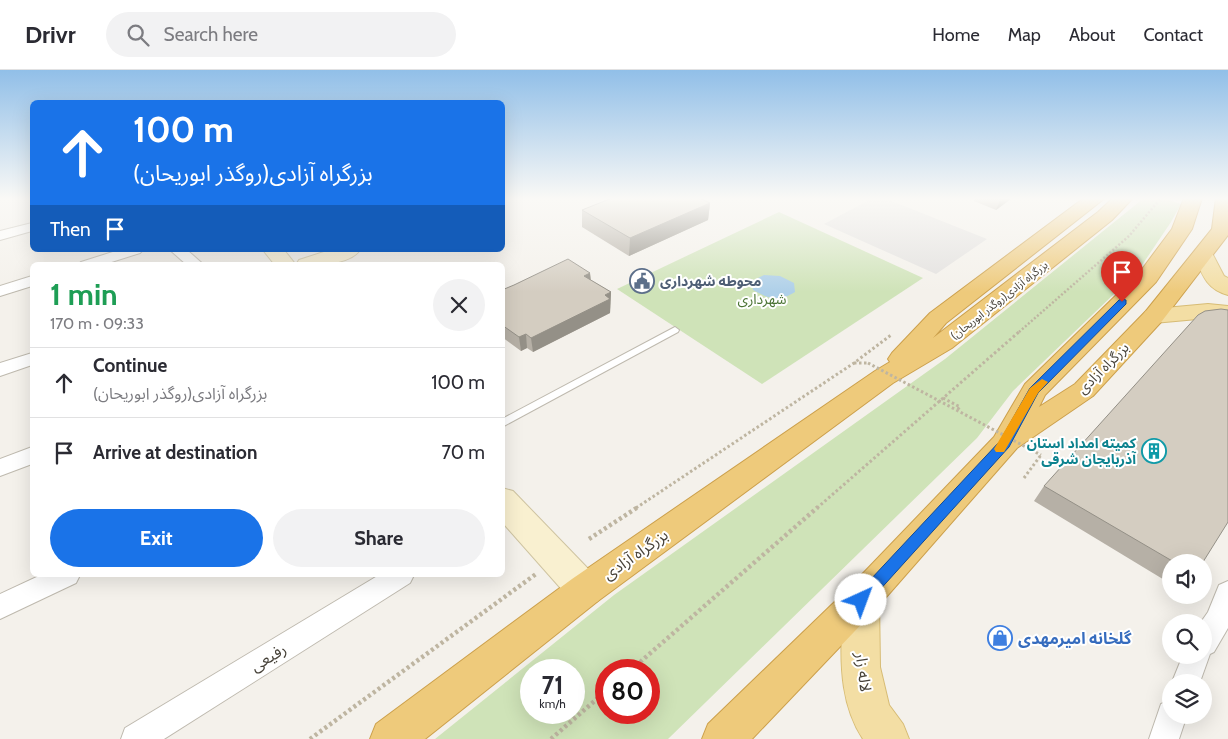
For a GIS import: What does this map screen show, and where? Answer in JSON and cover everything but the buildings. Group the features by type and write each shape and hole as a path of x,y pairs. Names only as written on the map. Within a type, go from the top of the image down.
{"highway":[{"name":"بزرگراه آزادی","path":"391,739 876,370 938,318 1055,229"},
{"name":"بزرگراه آزادی(روگذر ابوریحان)","path":"943,344 1088,229"},
{"name":"بزرگراه آزادی","path":"1005,444 1034,390 1148,277 1182,229"},
{"name":"بزرگراه آزادی","path":"723,739 861,600 1005,444 1084,390 1154,316 1204,255 1215,229"},
{"name":"بزرگراه آزادی","path":"876,370 943,344"}],"main road":[{"path":"1204,255 1215,280 1228,288"},
{"path":"1154,316 1208,311 1228,313"},
{"name":"لاله زار","path":"861,600 860,667 871,714 888,739"}],"street":[{"path":"0,236 24,229"},
{"path":"96,262 129,252"},
{"path":"180,252 192,262"},
{"path":"274,252 283,262"},
{"path":"316,262 344,252"},
{"path":"0,291 30,282"},
{"path":"0,370 30,359"},
{"path":"0,468 30,456"},
{"path":"505,507 585,590"},
{"path":"0,607 64,577"},
{"name":"رفیعی","path":"136,739 398,577"},
{"path":"1212,633 1224,619 1228,592"},
{"path":"1164,739 1169,724"}],"lane":[{"path":"505,422 676,330"}],"path":[{"path":"643,659 1135,229"},
{"path":"589,539 899,330"},
{"path":"854,362 876,370 957,410 1041,455 1024,478"},
{"path":"943,398 960,407 957,410"},
{"path":"310,739 556,559"},
{"path":"551,739 595,701"}],"green space":[{"name":"شهرداری","path":"743,229 817,229 923,278 762,384 617,289"},
{"path":"1105,229 1166,229 1138,271 1013,391 977,438 668,739 435,739 520,671 520,724 585,724 585,659 534,659 614,595 945,359"}],"shaded area":[{"path":"836,229 962,229 987,239 936,274"}],"water":[{"path":"764,275 780,276 794,283 795,292 784,297 774,298 764,296 753,290 752,281"}],"slow traffic":[{"path":"1000,449 1005,444 1034,390 1042,382"}],"place":[{"name":"محوطه شهرداری","path":"642,281"},
{"name":"کمیته امداد استان آذربایجان شرقی","path":"1154,451"},
{"name":"گلخانه امیرمهدی","path":"1000,638"}],"route":[{"path":"861,600 1005,444 1034,390 1122,302"}]}
